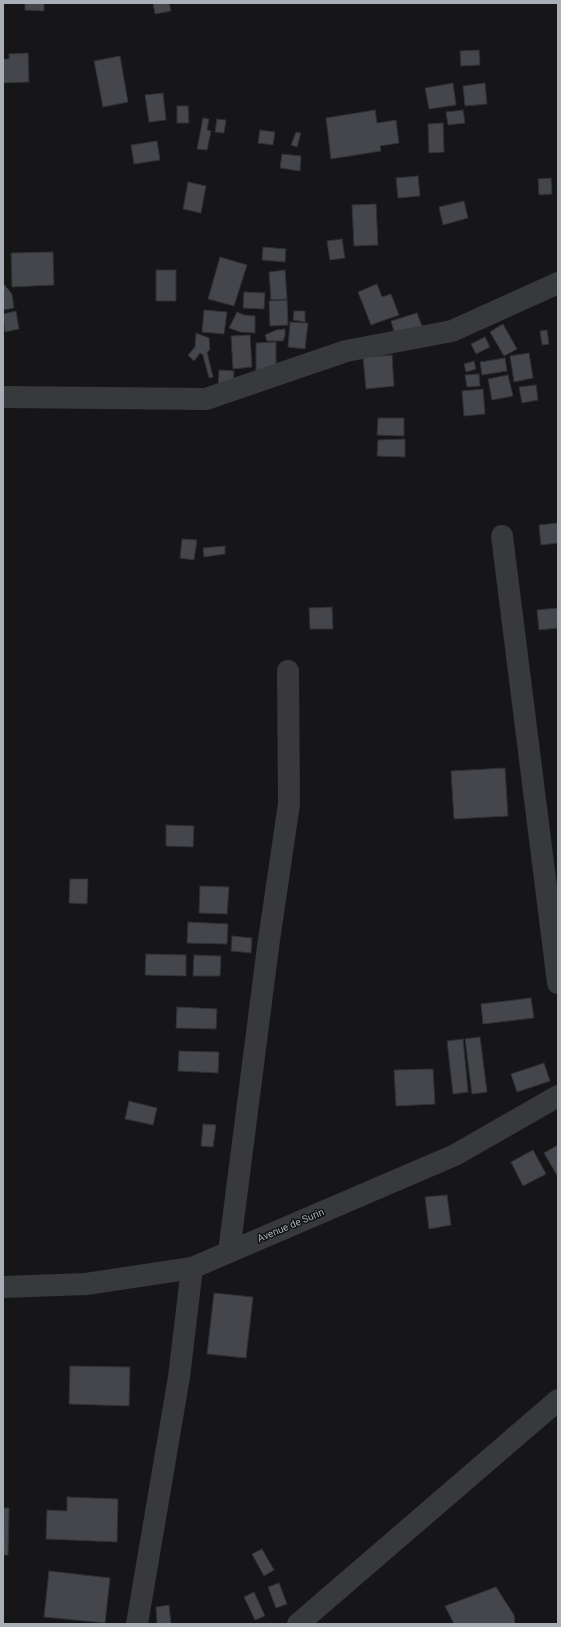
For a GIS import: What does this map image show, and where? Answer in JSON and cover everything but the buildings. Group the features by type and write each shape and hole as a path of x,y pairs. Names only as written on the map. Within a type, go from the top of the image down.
{"street":[{"path":"3,397 206,399 346,351 452,331 558,283"},
{"path":"502,536 558,983"},
{"path":"229,1252 267,954 289,804 288,671"},
{"name":"Avenue de Surin","path":"3,1288 86,1284 192,1268 455,1155 558,1096"},
{"path":"137,1624 179,1377 192,1268"},
{"path":"298,1624 558,1400"}]}
